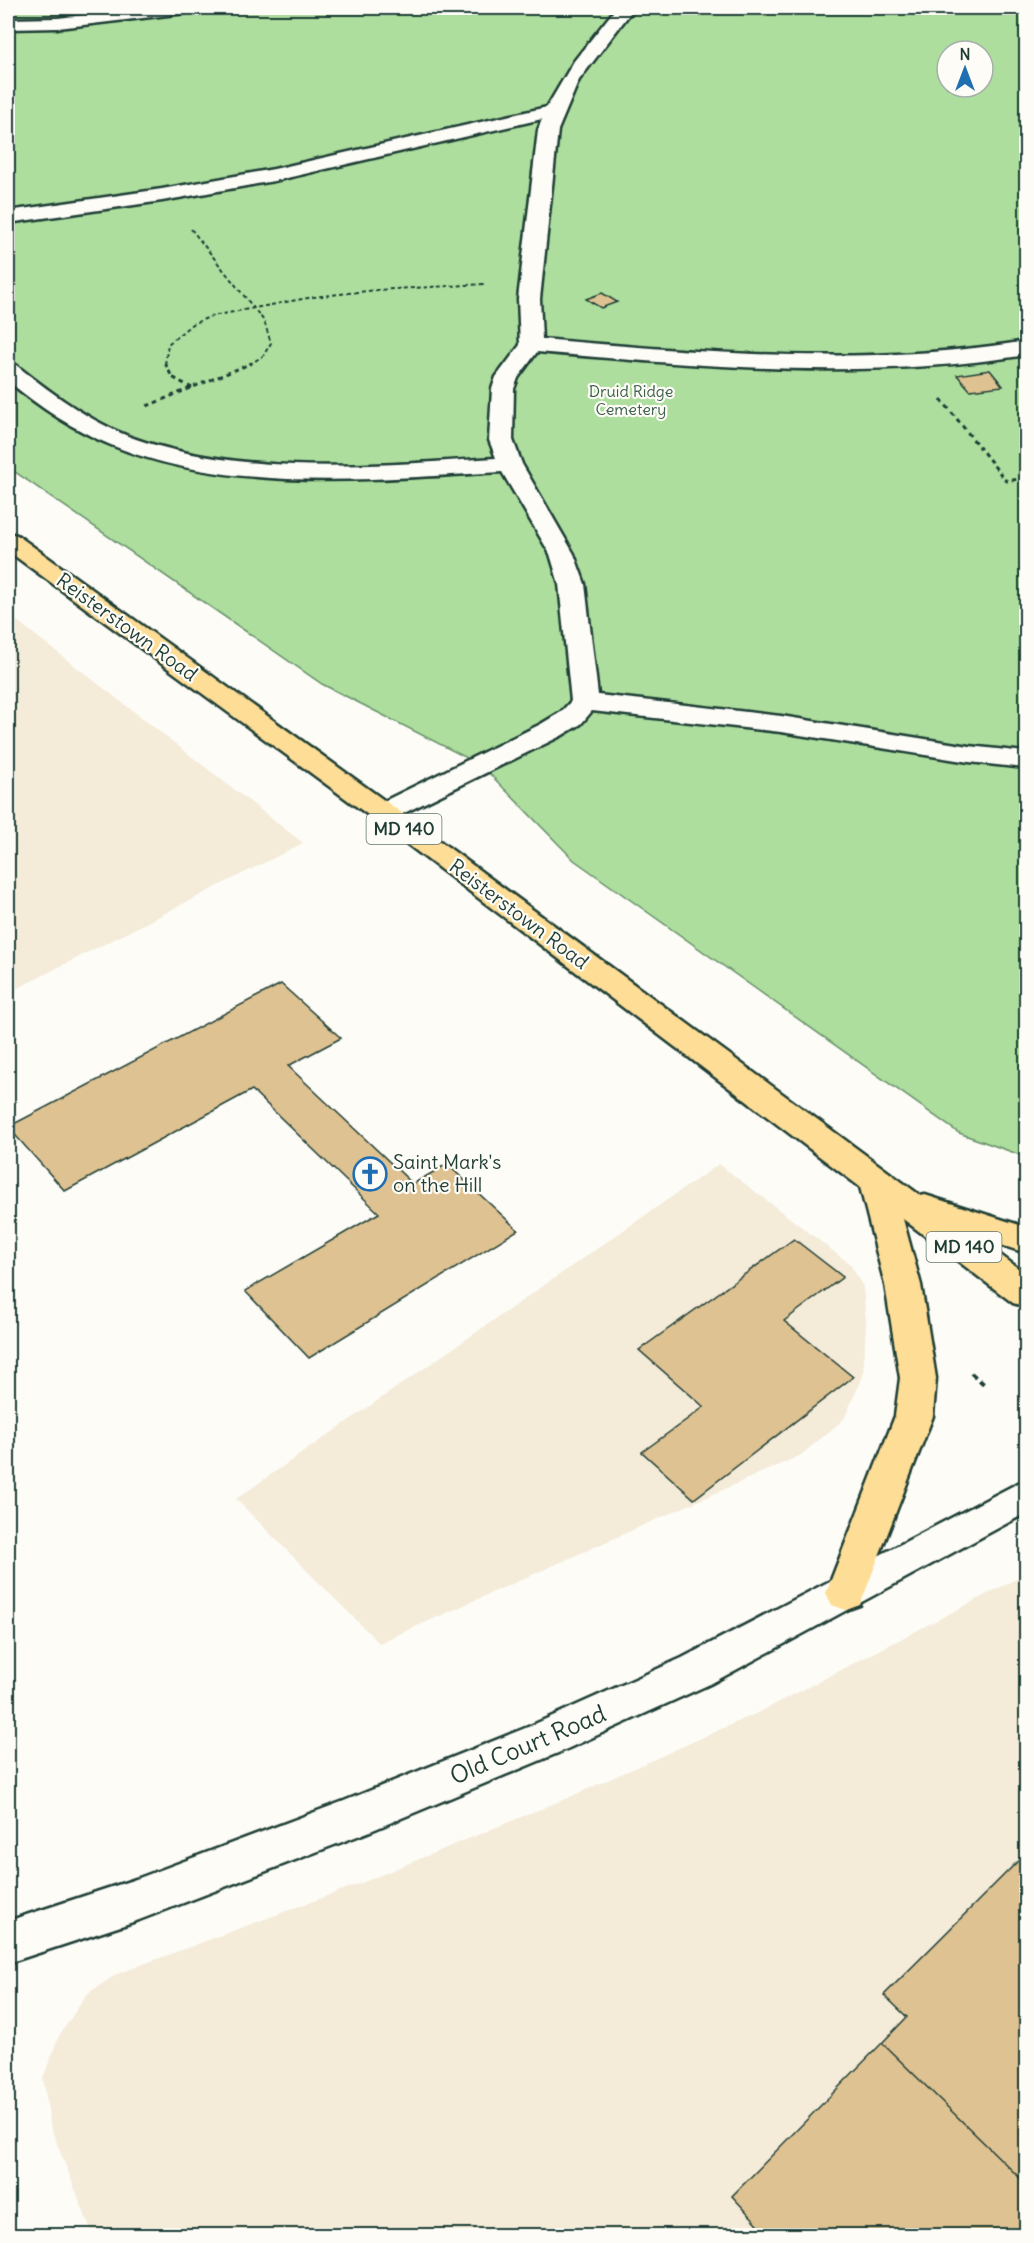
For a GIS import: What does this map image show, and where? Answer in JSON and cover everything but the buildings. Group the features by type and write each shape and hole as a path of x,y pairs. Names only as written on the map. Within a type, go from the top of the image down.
{"main road":[{"path":"8,24 58,23 185,8"},
{"path":"382,813 551,730 571,718 585,702 572,584 562,554 510,464 501,440 503,389 507,377 531,345 531,283 548,130 553,111 583,63 625,8"},
{"path":"8,217 162,195 274,175 553,111"},
{"path":"531,345 843,364 914,363 982,357 1026,348"},
{"path":"8,370 30,388 93,427 136,446 198,462 294,471 384,471 510,464"},
{"name":"Reisterstown Road","path":"8,540 382,813 1026,1293"},
{"path":"585,702 781,724 969,754 1026,760"},
{"path":"846,1593 914,1416 918,1378 888,1190 1026,1240"},
{"name":"Old Court Road","path":"8,1942 139,1899 353,1818 543,1740 696,1671 1026,1495"}],"path":[{"path":"93,427 227,376 263,356 271,344 264,321 162,195"},
{"path":"192,388 172,377 165,366 168,344 192,324 212,316 377,290 531,283"},
{"path":"914,363 1006,481 1026,478"},
{"path":"968,1371 985,1385"}],"shaded area":[{"path":"8,614 303,843 8,993"},
{"path":"719,1164 850,1264 863,1287 866,1323 863,1376 844,1419 801,1455 379,1643 236,1499"},
{"path":"1026,1574 1026,2235 93,2235 51,2128 43,2078 59,2036 87,1994 117,1974 359,1884 570,1797 766,1709"}],"green space":[{"name":"Druid Ridge Cemetery","path":"8,8 1026,8 1026,1157 959,1133 574,860 481,765 322,684 8,467"}],"place":[{"name":"Saint Mark's on the Hill","path":"370,1174"}]}
